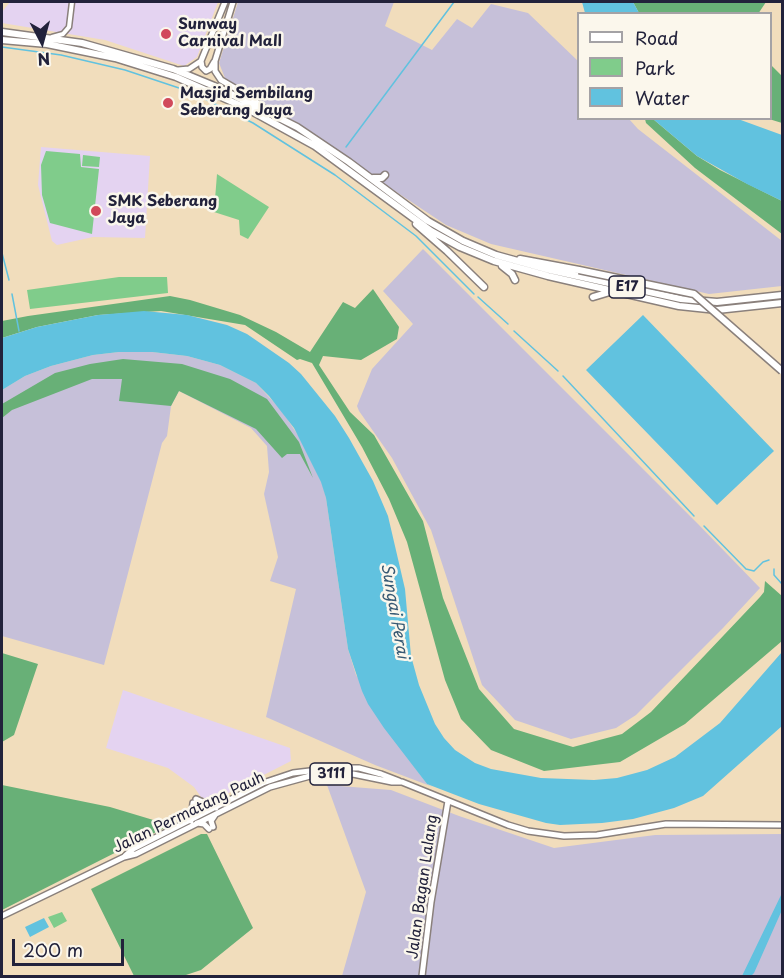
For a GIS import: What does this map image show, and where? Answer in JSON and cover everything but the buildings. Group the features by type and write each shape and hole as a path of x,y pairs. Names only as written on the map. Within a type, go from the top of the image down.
{"highway":[{"name":"E17","path":"2,33 82,43 173,69 219,88 269,112 321,143 445,231 495,258 681,299 717,302 783,295"},
{"name":"E17","path":"2,40 31,42 121,60 176,77 246,108 315,146 397,208 460,247 614,291 696,308 717,309 783,303"},
{"path":"372,178 382,178 385,175"},
{"path":"397,208 447,250 484,287"},
{"path":"495,258 579,270 694,294 783,371"},
{"path":"495,258 509,270 514,280"},
{"path":"593,297 614,291"}],"main road":[{"path":"225,2 201,61 202,69 206,71 210,69 214,61 233,2"},
{"path":"173,69 189,69 201,61"},
{"path":"214,61 215,71 221,80 250,97 269,112"},
{"name":"Jalan Permatang Pauh","path":"2,916 124,857 136,854 263,783 293,773 359,768 381,774 448,801"},
{"path":"195,801 217,810 212,818 211,828 193,822 195,801"},
{"path":"448,801 490,819 528,831 564,836 597,835 666,824 783,825"},
{"name":"Jalan Bagan Lalang","path":"422,976 431,902 448,801"}],"street":[{"path":"48,38 63,34 69,27 72,2"}],"shaded area":[{"path":"10,2 218,2 197,57 184,66 105,40 2,23 2,12"},
{"path":"238,2 394,2 385,26 432,50 457,19 472,28 491,4 528,13 577,60 577,120 630,120 638,129 782,241 782,286 709,294 491,244 446,225 225,78 219,63"},
{"name":"SMK Seberang Jaya","path":"41,147 150,156 145,238 93,237 57,245 52,241 38,185"},
{"path":"423,249 760,588 636,715 616,728 571,739 515,720 482,685 431,530 392,458 359,411 357,406 372,369 413,324 383,291"},
{"path":"152,352 187,356 220,365 256,383 282,411 303,443 322,482 348,649 356,675 416,769 427,784 433,787 375,765 266,717 296,589 270,581 278,557 264,494 269,472 267,446 251,428 179,391 171,406 167,436 162,443 104,665 2,636 2,390 25,376 51,366 93,355"},
{"path":"123,690 290,748 291,761 213,801 201,797 194,787 168,768 106,748"},
{"path":"327,785 391,790 554,848 655,835 782,834 782,976 342,976 366,892"}],"green space":[{"path":"633,2 766,2 759,12 638,12"},
{"path":"772,66 782,76 782,123 772,120"},
{"path":"645,120 654,120 697,156 782,201 782,234 695,168"},
{"path":"46,151 80,154 81,167 99,169 92,234 50,223 42,195 41,165"},
{"path":"83,155 100,157 99,167 82,166"},
{"path":"217,174 269,207 248,239 240,235 239,220 214,212"},
{"path":"119,277 167,277 168,293 30,309 27,290"},
{"path":"373,289 399,327 397,339 361,360 323,356 319,365 350,412 374,435 423,521 443,598 479,689 514,729 573,747 622,734 651,712 760,597 764,592 765,581 782,596 782,641 685,724 620,762 544,771 491,750 461,719 445,680 407,542 389,499 362,447 312,363 297,360 245,325 161,311 98,315 37,327 2,338 2,321 170,296 240,315 310,352 343,302 355,308"},
{"path":"123,359 182,364 230,379 267,399 299,442 313,478 300,454 287,454 282,458 256,429 179,391 171,406 119,401 122,379 92,379 12,410 2,418 2,404 55,373"},
{"path":"2,653 38,664 14,735 2,742"},
{"path":"2,785 110,807 170,825 2,910"},
{"path":"201,834 207,834 253,928 201,970 183,976 134,976 91,889"},
{"path":"62,912 67,921 54,928 48,917"}],"water":[{"path":"582,2 633,2 638,12 585,12"},
{"path":"654,120 741,120 782,135 782,201 747,184 697,156"},
{"name":"Sungai Perai","path":"144,311 187,315 227,325 247,334 301,374 335,416 373,481 388,516 405,589 411,656 419,685 435,724 455,750 475,763 491,769 541,778 594,780 617,778 647,770 675,757 720,723 782,652 782,726 703,796 674,808 633,819 560,825 546,823 479,804 427,784 384,728 362,691 348,649 326,498 321,482 294,428 256,383 220,365 187,356 152,352 119,352 93,355 51,366 25,376 2,390 2,338 37,327 98,315"},
{"path":"643,315 774,451 717,505 586,370"},
{"path":"782,893 782,910 754,973 751,976 742,976"},
{"path":"44,918 49,927 30,937 25,927"}],"waterway":[{"path":"346,147 454,2"},
{"path":"2,47 61,55 125,70 188,91"},
{"path":"203,98 253,123 335,175 416,236 474,294"},
{"path":"2,253 9,280"},
{"path":"12,294 19,331"},
{"path":"478,297 508,324"},
{"path":"514,331 558,371"},
{"path":"563,376 694,516"},
{"path":"704,526 746,569 754,571 763,562 769,560"},
{"path":"774,569 774,575 782,584"}],"place":[{"name":"Sunway Carnival Mall","path":"166,34"},
{"name":"Masjid Sembilang Seberang Jaya","path":"168,103"},
{"name":"SMK Seberang Jaya","path":"96,211"}]}
